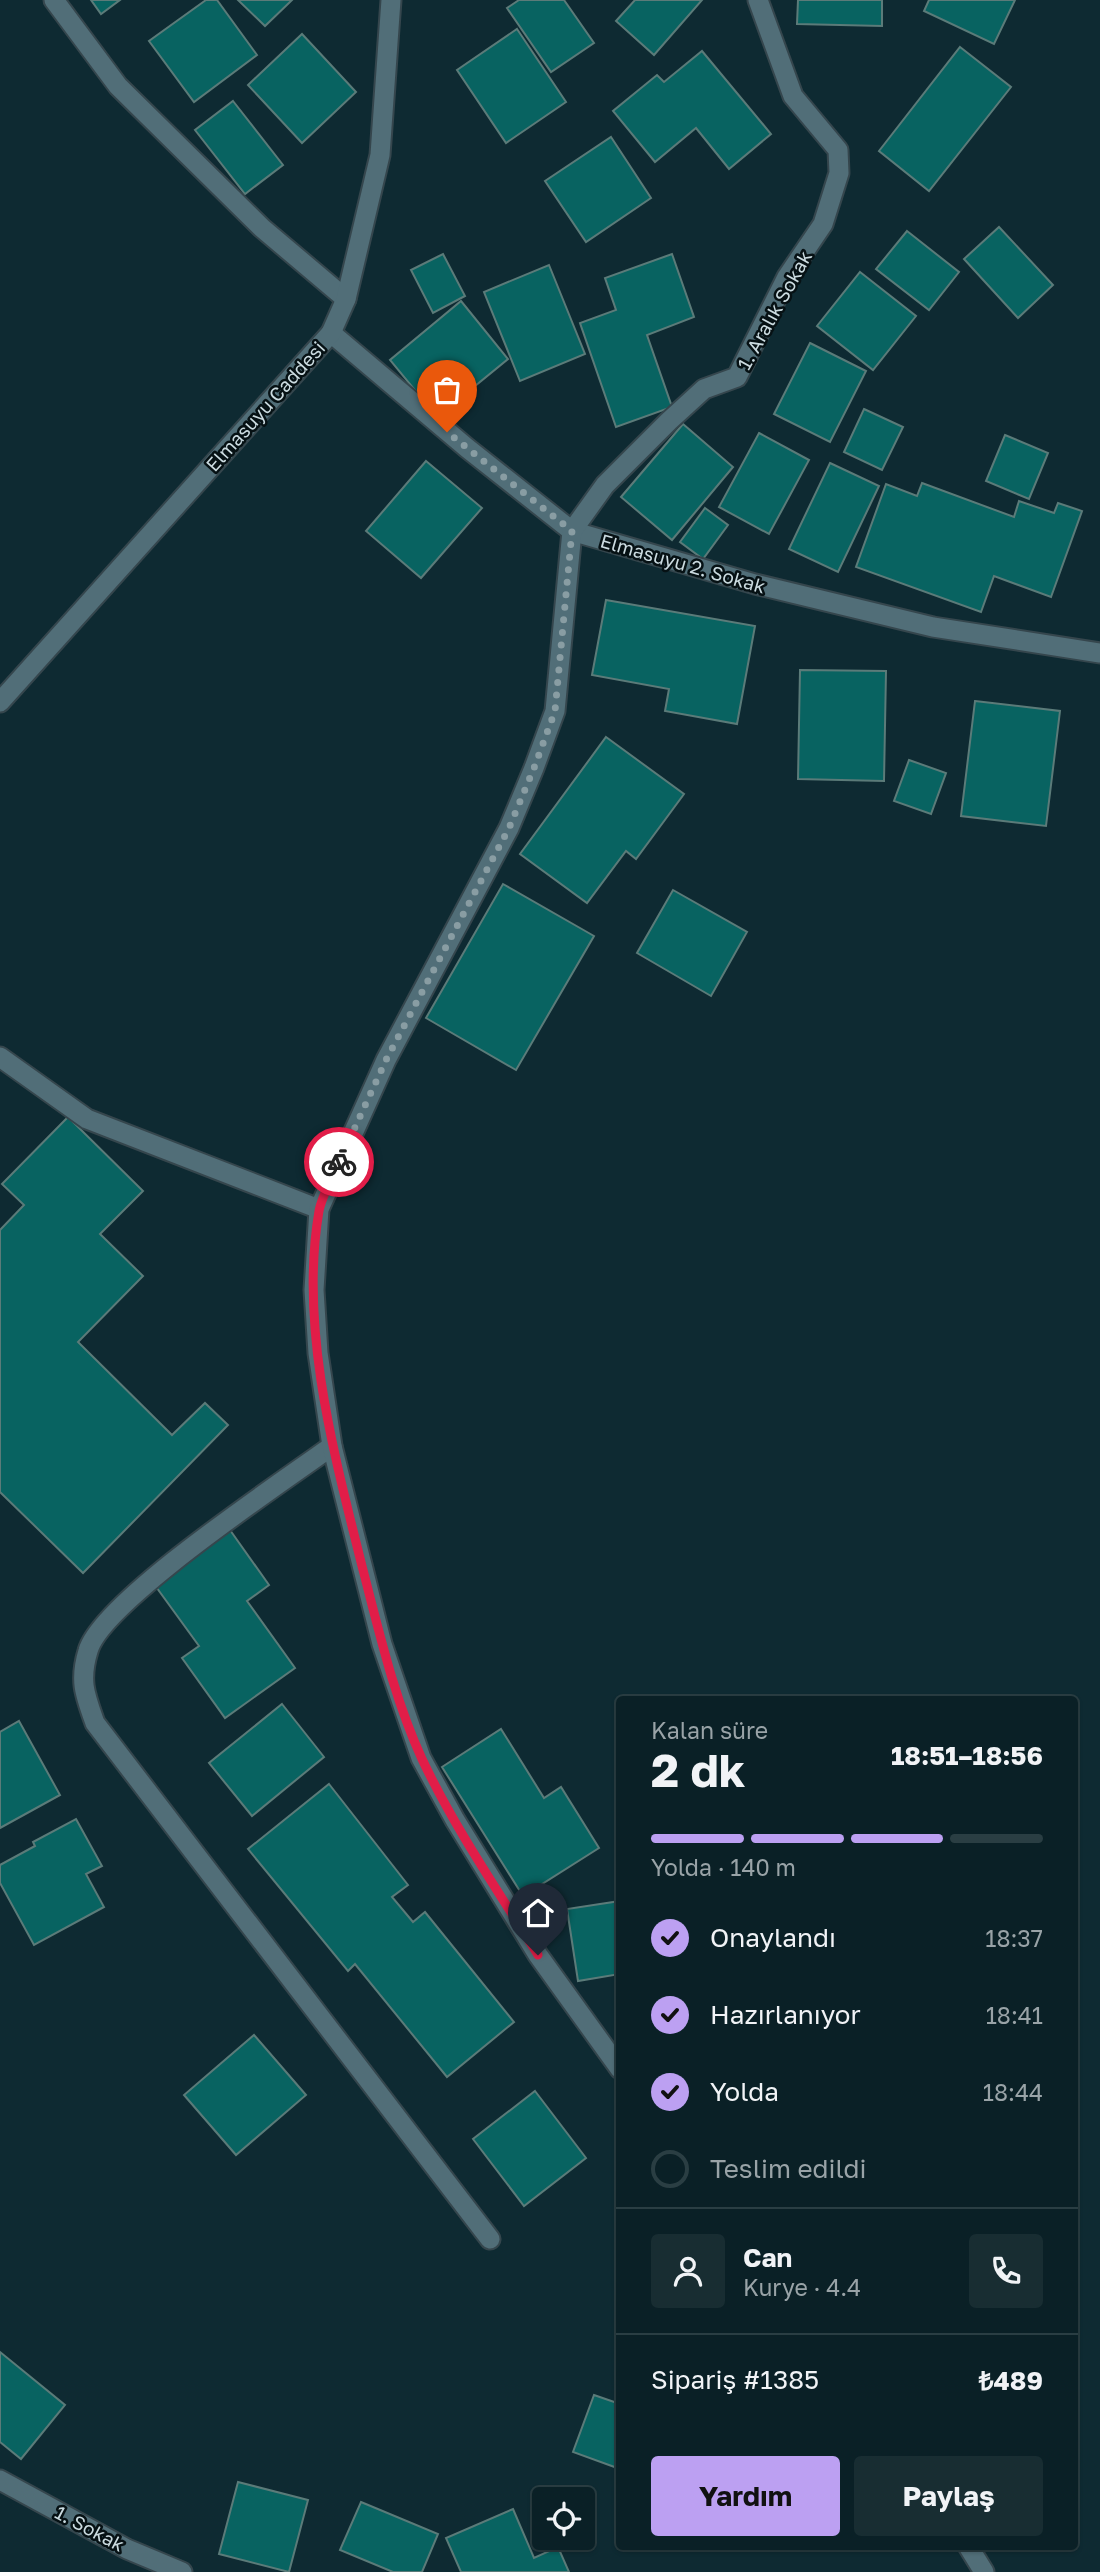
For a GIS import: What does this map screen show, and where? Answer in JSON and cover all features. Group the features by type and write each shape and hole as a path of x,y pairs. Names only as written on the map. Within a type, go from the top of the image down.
{"street":[{"path":"54,0 118,86 262,228 346,299"},
{"name":"Elmasuyu Caddesi","path":"0,702 331,333 346,299 380,155 391,0"},
{"name":"1. Aralık Sokak","path":"572,531 605,485 669,421 704,389 737,377 787,277 823,224 839,173 838,150 793,96 758,0"},
{"name":"Elmasuyu 2. Sokak","path":"331,333 467,448 572,531 755,584 933,627 1100,653"},
{"path":"572,531 555,711 509,828 386,1060 320,1209 314,1290 316,1328 332,1446 382,1644 421,1758 455,1820 538,1955 616,2063"},
{"path":"0,1057 87,1119 320,1209"},
{"path":"332,1446 158,1573 112,1616 88,1648 82,1687 95,1723 490,2239"},
{"name":"1. Sokak","path":"0,2480 127,2549 182,2572"},
{"path":"970,2550 984,2572"}],"building":[{"path":"91,0 120,0 101,14"},
{"path":"206,0 217,0 257,55 194,102 149,41"},
{"path":"238,0 292,0 265,26"},
{"path":"519,0 564,0 594,43 551,72 507,8"},
{"path":"635,0 702,0 654,55 616,21"},
{"path":"798,0 882,0 882,26 797,24"},
{"path":"929,0 1015,0 994,44 924,11"},
{"path":"517,29 566,102 506,143 457,70"},
{"path":"302,34 356,92 302,143 248,85"},
{"path":"960,47 1011,87 929,191 879,151"},
{"path":"702,51 771,134 729,169 696,128 655,162 613,111 657,75 664,82"},
{"path":"233,101 283,165 245,194 195,130"},
{"path":"611,137 651,198 586,242 545,181"},
{"path":"999,227 1053,285 1018,318 964,259"},
{"path":"907,231 959,272 929,310 876,269"},
{"path":"443,254 465,296 433,313 411,270"},
{"path":"672,254 694,317 647,335 672,407 616,427 580,323 616,310 605,278"},
{"path":"549,265 585,354 520,381 484,292"},
{"path":"860,272 916,316 873,370 817,326"},
{"path":"461,301 508,359 437,417 390,360"},
{"path":"810,343 866,371 830,442 774,414"},
{"path":"864,409 903,427 882,470 844,452"},
{"path":"683,424 733,467 672,540 621,497"},
{"path":"759,433 809,460 769,534 719,507"},
{"path":"1005,435 1048,453 1029,499 986,481"},
{"path":"426,461 482,508 421,578 366,531"},
{"path":"830,463 879,486 838,572 789,549"},
{"path":"922,483 1014,517 1019,501 1054,513 1058,503 1082,511 1051,597 994,576 981,612 856,567 886,484 917,496"},
{"path":"705,508 728,525 703,559 680,542"},
{"path":"606,600 755,626 737,724 665,711 669,689 592,675"},
{"path":"800,670 886,671 884,781 798,779"},
{"path":"975,701 1060,711 1046,826 961,816"},
{"path":"606,737 684,794 636,859 626,851 587,903 520,854"},
{"path":"909,760 946,773 931,814 894,801"},
{"path":"503,884 594,936 516,1070 426,1018"},
{"path":"673,890 747,932 711,996 637,953"},
{"path":"68,1117 143,1191 100,1234 143,1276 78,1342 172,1435 205,1403 228,1425 83,1573 0,1492 0,1230 24,1205 2,1184"},
{"path":"230,1530 269,1585 247,1601 295,1668 225,1718 182,1658 199,1646 154,1584"},
{"path":"282,1704 324,1757 252,1816 209,1763"},
{"path":"19,1721 60,1795 0,1828 0,1732"},
{"path":"501,1729 544,1798 561,1787 599,1848 523,1896 442,1767"},
{"path":"329,1784 408,1885 392,1897 413,1922 425,1912 514,2022 447,2077 355,1964 348,1971 248,1849"},
{"path":"76,1819 102,1866 86,1874 104,1907 34,1945 0,1883 0,1865 35,1846 33,1842"},
{"path":"616,1902 616,1975 578,1981 567,1909"},
{"path":"254,2035 306,2095 236,2155 184,2095"},
{"path":"535,2091 586,2158 524,2206 473,2139"},
{"path":"0,2352 65,2405 21,2459 0,2442"},
{"path":"594,2395 616,2403 616,2468 573,2452"},
{"path":"238,2482 308,2500 289,2572 219,2554"},
{"path":"361,2502 438,2534 422,2572 393,2572 340,2550"},
{"path":"513,2509 534,2558 551,2550 559,2550 569,2572 461,2572 446,2538"}],"way so far":[{"path":"339,1162 386,1060 509,828 555,711 572,531 447,432"}],"route":[{"path":"339,1162 320,1209 314,1290 318,1353 332,1446 382,1644 421,1758 455,1820 538,1955"}]}
